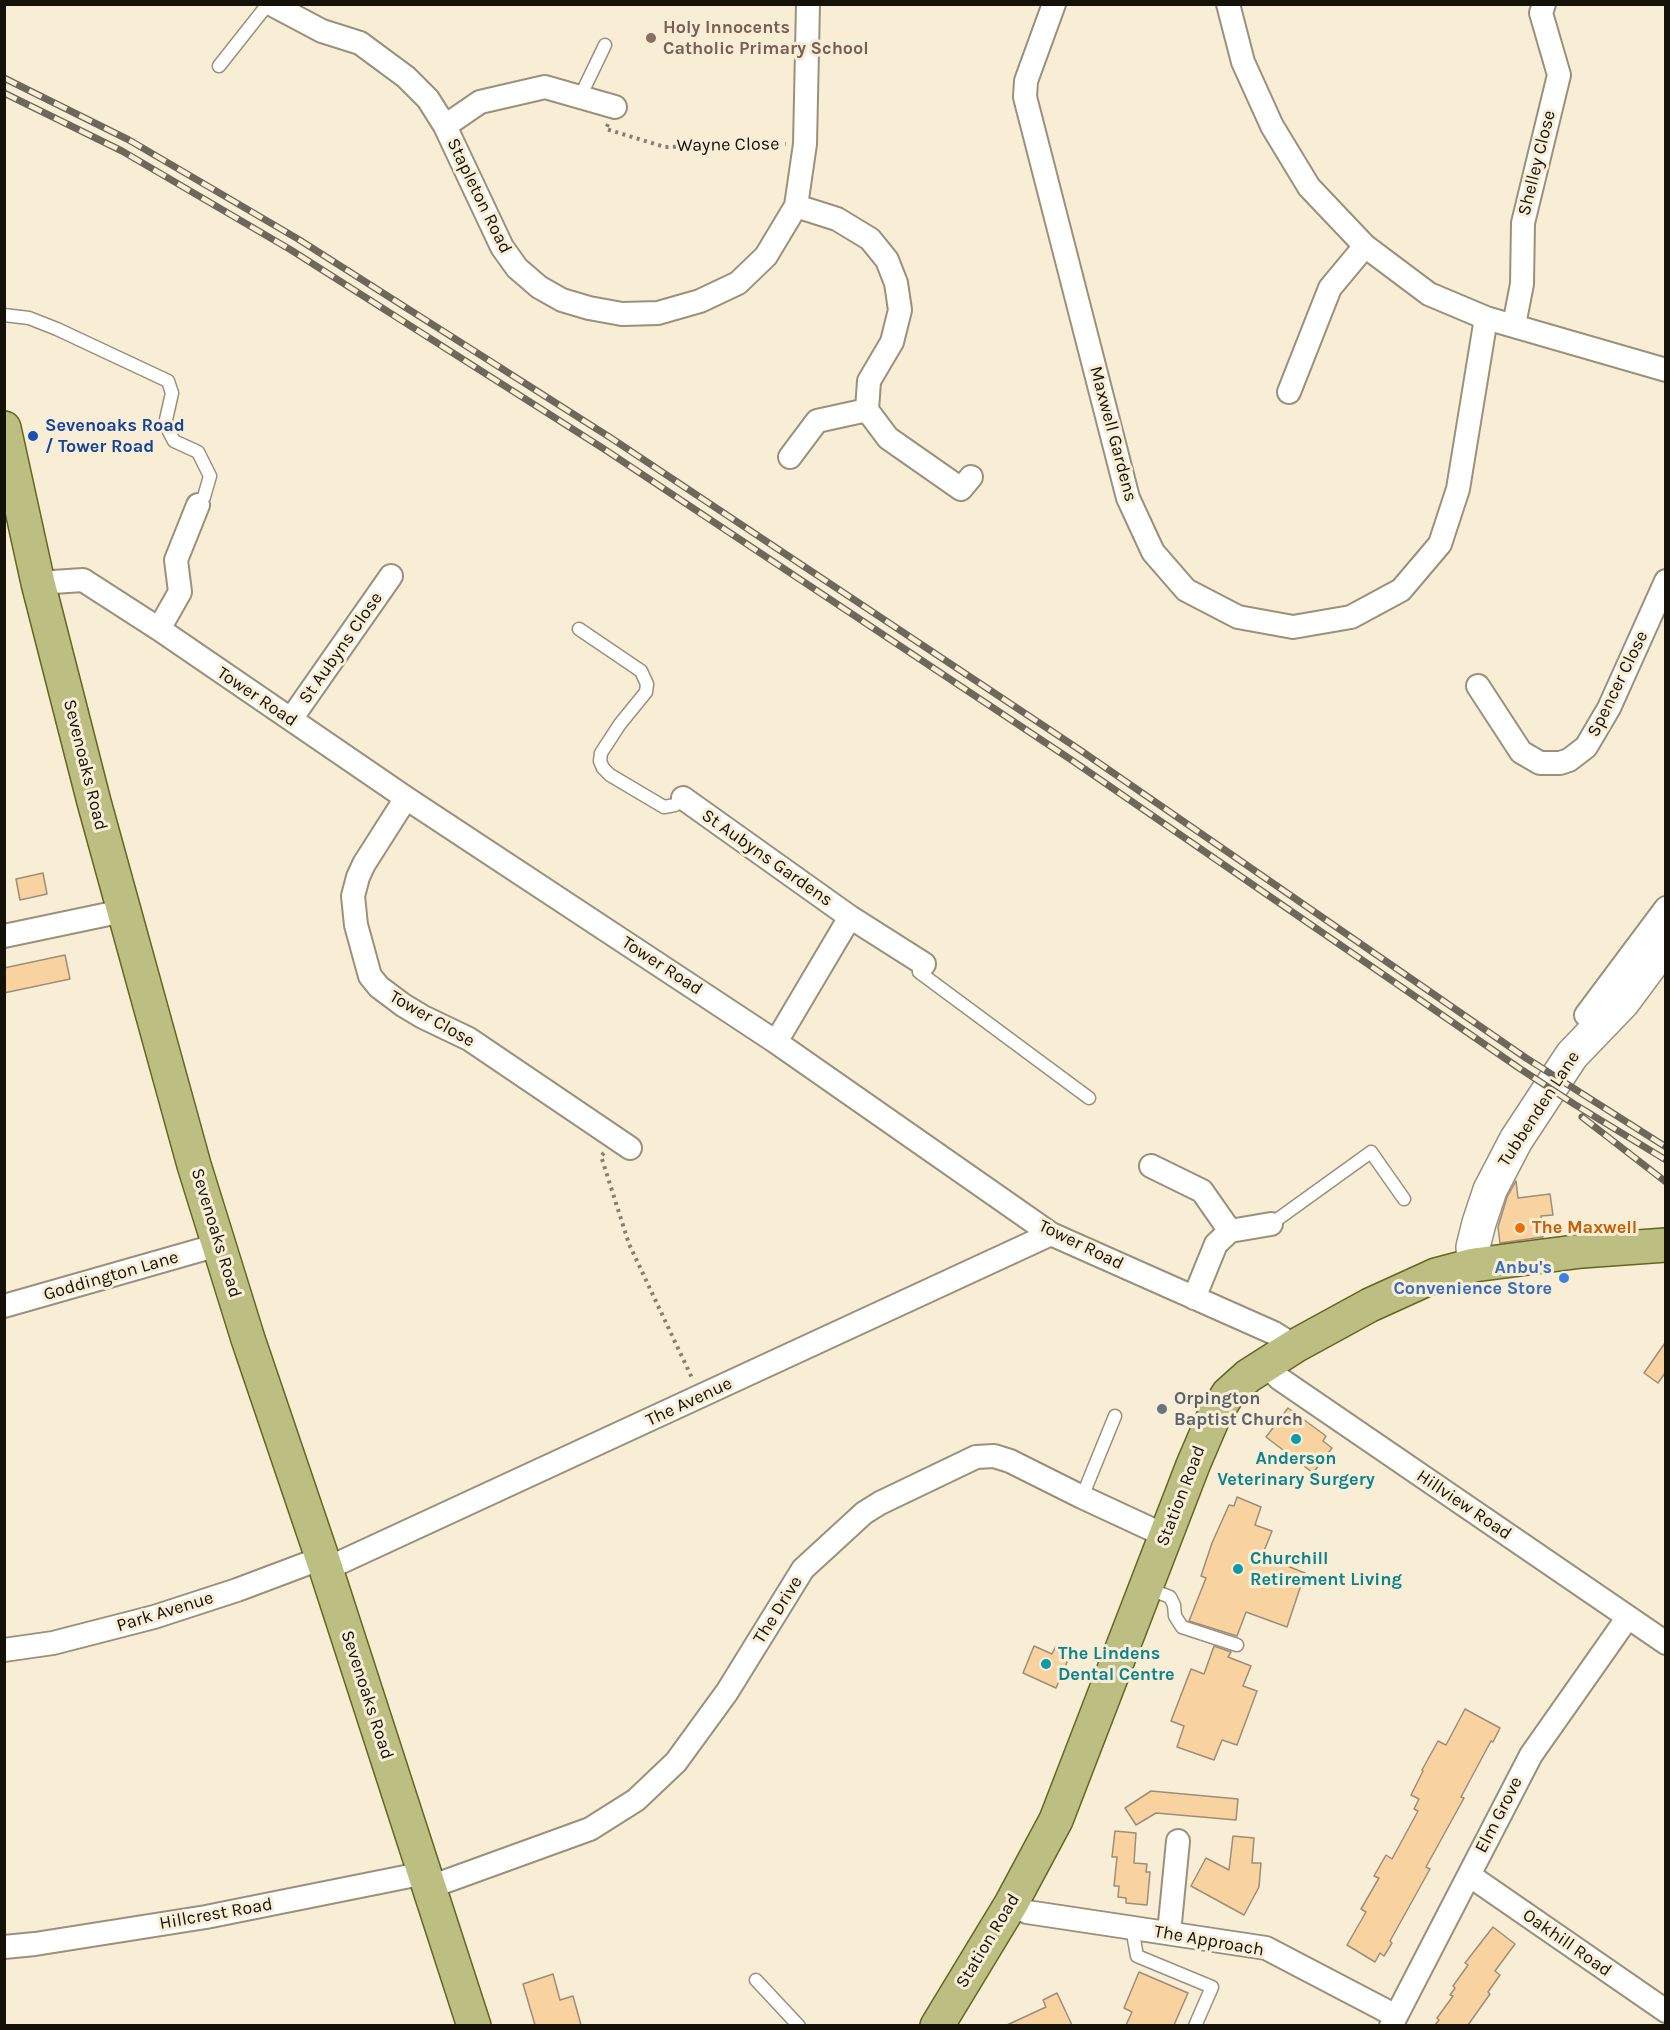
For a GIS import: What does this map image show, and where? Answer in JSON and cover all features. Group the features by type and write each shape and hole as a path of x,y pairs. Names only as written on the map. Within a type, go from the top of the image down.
{"main road":[{"name":"Sevenoaks Road","path":"4,428 14,512 38,583 123,911 218,1245 474,2025"},
{"name":"Station Road","path":"936,2025 1011,1904 1056,1820 1214,1416 1228,1394 1248,1376 1295,1346 1370,1305 1436,1275 1474,1265 1582,1251 1662,1249"}],"street":[{"name":"Stapleton Road","path":"269,4 322,31 360,43 406,77 428,99 445,126 502,247 517,268 539,287 562,300 589,309 622,314 658,314 700,301 738,283 766,256 796,206 805,144 807,4"},
{"name":"Maxwell Gardens","path":"1054,4 1026,81 1025,97 1128,498 1153,552 1186,590 1238,617 1293,627 1351,617 1401,590 1440,544 1458,489 1486,318"},
{"path":"1228,4 1243,62 1272,126 1309,187 1365,246 1429,294 1486,318 1665,370"},
{"name":"Shelley Close","path":"1514,325 1522,284 1523,223 1559,75 1541,14 1544,4"},
{"path":"445,126 480,102 545,87 615,107"},
{"path":"796,206 837,219 870,239 887,260 896,283 900,310 892,342 868,381 867,410 888,438 961,489 971,477"},
{"path":"1289,392 1330,288 1365,246"},
{"path":"790,457 817,421 867,410"},
{"path":"159,629 180,592 176,560 198,505"},
{"name":"St Aubyns Close","path":"291,719 391,576"},
{"name":"Tower Road","path":"38,583 82,580 159,629 406,798 776,1042 1051,1234 1274,1333 1295,1346"},
{"name":"Spencer Close","path":"1479,686 1521,752 1540,763 1560,763 1569,760 1586,747 1609,708 1665,580"},
{"name":"Tower Close","path":"406,798 364,864 353,896 356,925 370,975 379,987 403,1005 469,1039 622,1142"},
{"name":"St Aubyns Gardens","path":"683,798 850,917 924,964"},
{"path":"1586,1015 1665,908"},
{"path":"4,936 123,911"},
{"name":"St Aubyns Gardens","path":"776,1042 850,917"},
{"name":"Tubbenden Lane","path":"1474,1265 1473,1248 1479,1223 1499,1172 1515,1140 1572,1055 1623,1002 1665,944"},
{"path":"1151,1166 1202,1191 1230,1231"},
{"path":"1194,1298 1216,1244 1230,1231 1271,1224"},
{"name":"The Avenue","path":"324,1564 701,1396 1051,1234"},
{"name":"Goddington Lane","path":"4,1306 218,1245"},
{"name":"Hillview Road","path":"1265,1365 1280,1379 1665,1643"},
{"name":"The Drive","path":"428,1880 590,1829 636,1800 676,1762 727,1692 803,1569 864,1513 976,1457 994,1456 1010,1461 1166,1536"},
{"name":"Park Avenue","path":"4,1650 53,1643 154,1617 324,1564"},
{"name":"Elm Grove","path":"1394,2020 1531,1755 1628,1617"},
{"path":"1169,1933 1178,1841"},
{"name":"Oakhill Road","path":"1468,1875 1665,2011"},
{"name":"Hillcrest Road","path":"4,1947 206,1917 428,1880"},
{"name":"The Approach","path":"1011,1904 1027,1912 1266,1948 1394,2020"}],"lane":[{"name":"Stapleton Road","path":"219,66 269,4"},
{"path":"580,97 605,45"},
{"path":"4,315 29,318 57,329 168,381 172,393 165,424 174,441 198,452 210,476 204,498 198,505"},
{"path":"579,629 641,671 647,684 646,692 601,753 600,761 603,768 610,775 664,807 675,805 683,798"},
{"path":"924,964 919,972 1089,1098"},
{"path":"1271,1224 1371,1152 1404,1198"},
{"path":"1082,1497 1115,1416"},
{"path":"1146,1587 1170,1597 1174,1605 1175,1616 1182,1627 1237,1646"},
{"path":"1132,1928 1137,1956 1212,1987 1195,2025"},
{"path":"756,1980 799,2025"}],"path":[{"name":"Wayne Close","path":"615,107 606,129 665,147 805,144"},
{"path":"622,1142 601,1156 628,1244 701,1396"}],"building":[{"path":"43,873 47,894 20,900 16,879"},
{"path":"65,955 70,979 4,993 4,968"},
{"name":"The Maxwell","path":"1516,1181 1518,1198 1550,1194 1553,1215 1541,1216 1543,1237 1500,1243 1498,1227 1507,1197"},
{"path":"1665,1343 1665,1373 1658,1383 1644,1373"},
{"name":"Anderson Veterinary Surgery","path":"1288,1408 1326,1436 1323,1441 1332,1448 1313,1473 1266,1437"},
{"name":"Churchill Retirement Living","path":"1237,1497 1261,1507 1255,1525 1272,1531 1262,1556 1305,1573 1287,1627 1246,1612 1237,1636 1189,1621 1206,1578 1201,1576 1212,1543 1229,1505 1234,1506"},
{"name":"The Lindens Dental Centre","path":"1034,1646 1052,1654 1056,1646 1071,1653 1056,1688 1023,1673"},
{"path":"1214,1646 1231,1652 1228,1657 1251,1666 1243,1686 1257,1691 1237,1745 1222,1740 1214,1760 1177,1747 1184,1726 1171,1721 1191,1669 1204,1674"},
{"path":"1465,1709 1500,1728 1461,1797 1464,1798 1426,1867 1430,1869 1390,1941 1392,1943 1384,1956 1380,1953 1375,1962 1347,1945 1366,1912 1361,1909 1379,1878 1374,1876 1386,1855 1392,1859 1418,1811 1414,1809 1419,1799 1411,1795 1422,1770 1438,1741 1446,1745"},
{"path":"1151,1791 1238,1799 1236,1820 1156,1813 1136,1825 1125,1808"},
{"path":"1115,1831 1136,1833 1134,1863 1147,1864 1146,1872 1150,1872 1147,1905 1126,1903 1126,1898 1118,1897 1119,1886 1114,1886 1117,1857 1112,1857"},
{"path":"1233,1836 1254,1838 1252,1863 1261,1863 1259,1887 1244,1915 1191,1886 1206,1858 1229,1870"},
{"path":"1493,1927 1515,1944 1495,1971 1500,1975 1488,1992 1490,1994 1468,2025 1435,2025 1439,2020 1437,2018 1453,1996 1450,1995 1455,1988 1453,1986 1468,1965 1465,1963"},
{"path":"1139,1972 1188,1993 1174,2025 1126,2025 1132,2012 1124,2008"},
{"path":"553,1974 560,2000 573,1996 581,2025 535,2025 523,1984"},
{"path":"1057,1993 1072,2025 1007,2025 1046,2007 1043,2000"}],"railway":[{"path":"4,78 129,140 298,239 611,438 1080,750 1526,1058 1666,1147"},
{"path":"4,93 122,151 291,250 604,449 1073,761 1519,1068 1666,1160"},
{"path":"1582,1117 1666,1182"}],"place":[{"name":"Holy Innocents Catholic Primary School","path":"651,38"},
{"name":"Sevenoaks Road / Tower Road","path":"33,436"},
{"name":"The Maxwell","path":"1520,1228"},
{"name":"Anbu's Convenience Store","path":"1564,1278"},
{"name":"Orpington Baptist Church","path":"1162,1409"},
{"name":"Anderson Veterinary Surgery","path":"1296,1439"},
{"name":"Churchill Retirement Living","path":"1238,1569"},
{"name":"The Lindens Dental Centre","path":"1046,1664"}]}
